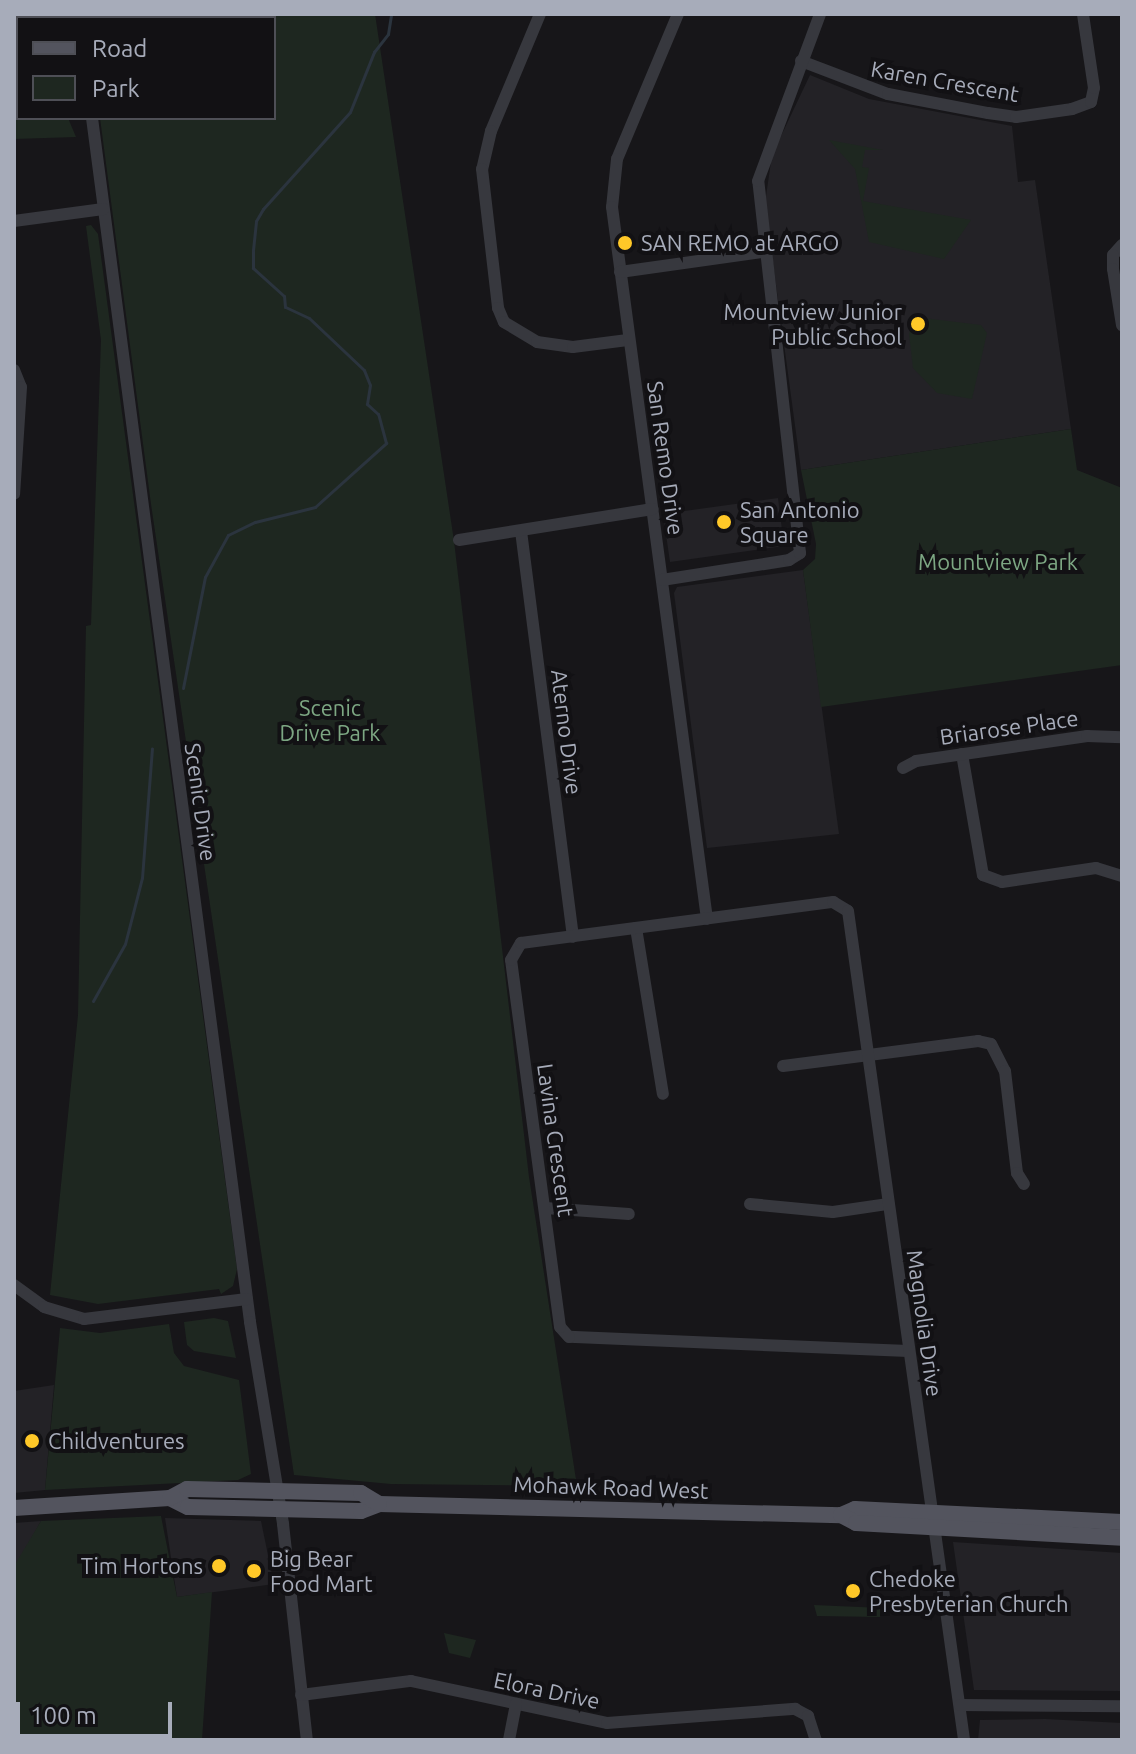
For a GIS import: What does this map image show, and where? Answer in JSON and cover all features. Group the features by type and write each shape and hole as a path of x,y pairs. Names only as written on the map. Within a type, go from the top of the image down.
{"main road":[{"name":"Mohawk Road West","path":"170,1498 187,1489 361,1493 379,1504"},
{"name":"Mohawk Road West","path":"170,1498 188,1507 361,1511 379,1504 841,1515 856,1523 935,1518 1122,1522"},
{"path":"14,1508 170,1498"},
{"name":"Mohawk Road West","path":"935,1518 1122,1538"}],"street":[{"path":"540,14 491,131 482,169 498,308 504,322 537,342 573,347 628,340"},
{"name":"San Remo Drive","path":"678,14 617,159 612,207 707,919"},
{"path":"662,580 789,560 800,553 762,252 758,181 762,159 820,14"},
{"name":"Karen Crescent","path":"801,61 888,94 988,113 1016,117 1084,107 1091,102 1094,88 1083,14"},
{"name":"Scenic Drive","path":"92,120 247,1299 281,1509 307,1740"},
{"path":"14,221 103,209"},
{"path":"1122,245 1113,255 1113,269 1122,325"},
{"path":"620,272 762,252"},
{"path":"14,370 21,387 14,494"},
{"path":"459,540 653,509"},
{"name":"Aterno Drive","path":"521,531 573,937"},
{"name":"Briarose Place","path":"903,768 916,761 1087,736 1122,737"},
{"path":"962,754 983,875 1002,882 1096,868 1122,876"},
{"name":"Lavina Crescent","path":"848,911 833,902 521,943 511,960 560,1327 569,1337 908,1351"},
{"name":"Magnolia Drive","path":"848,911 964,1740"},
{"path":"636,928 663,1094"},
{"path":"783,1066 868,1054 991,1044 1005,1071 1017,1173 1024,1184"},
{"path":"750,1204 833,1212 888,1204"},
{"path":"545,1208 629,1214"},
{"path":"14,1285 44,1307 84,1319 247,1299"},
{"name":"Elora Drive","path":"301,1695 411,1681 607,1723 795,1709 808,1716 816,1740"},
{"path":"509,1740 516,1704"},
{"path":"960,1705 1122,1706"}],"shaded area":[{"name":"Mountview Junior Public School","path":"810,75 869,99 1012,126 1018,182 1035,180 1071,429 801,470 765,203 772,155"},
{"name":"San Antonio Square","path":"778,498 784,546 670,562 663,514"},
{"path":"803,570 839,834 707,848 674,593 677,587"},
{"name":"Childventures","path":"54,1385 45,1490 14,1493 14,1391"},
{"path":"165,1518 261,1521 274,1584 177,1597"},
{"path":"41,1521 14,1570 14,1523"},
{"path":"953,1542 1122,1553 1122,1691 974,1690"},
{"path":"980,1720 1122,1723 1122,1740 978,1740"}],"green space":[{"name":"Scenic Drive Park","path":"86,14 375,14 454,541 529,1177 577,1486 391,1484 294,1475 151,504 100,120 276,120 276,16"},
{"path":"14,72 16,120 69,120 76,137 14,139"},
{"path":"829,140 883,150 865,150 862,167 869,168 863,201 971,220 944,259 869,242 855,169"},
{"path":"91,225 98,234 237,1269 233,1286 221,1294 219,1289 98,1304 50,1295 78,1015 86,626 91,625 101,340 86,226"},
{"path":"915,317 981,325 987,333 972,399 937,393 913,368 909,334"},
{"name":"Mountview Park","path":"1071,429 1077,470 1122,488 1122,665 821,707 803,570 815,559 816,544 801,470"},
{"path":"214,1318 228,1321 236,1358 194,1351 187,1345 184,1322"},
{"path":"169,1324 174,1353 184,1366 239,1380 251,1474 238,1480 45,1490 60,1328 100,1333"},
{"path":"161,1516 177,1597 212,1592 202,1740 14,1740 14,1566 41,1521"},
{"path":"814,1605 882,1608 880,1617 817,1616"},
{"path":"444,1633 476,1640 470,1658 449,1653"}],"waterway":[{"path":"183,688 205,577 228,535 255,522 315,507 386,443 378,414 367,404 370,385 364,370 309,318 285,307 284,296 253,268 253,250 256,221 263,209 350,112 374,52 388,34 391,14"},
{"path":"93,1001 125,944 142,878 152,748"}],"place":[{"name":"SAN REMO at ARGO","path":"625,243"},
{"name":"Mountview Junior Public School","path":"918,324"},
{"name":"San Antonio Square","path":"724,522"},
{"name":"Childventures","path":"32,1441"},
{"name":"Tim Hortons","path":"219,1566"},
{"name":"Big Bear Food Mart","path":"254,1571"},
{"name":"Chedoke Presbyterian Church","path":"853,1591"}]}
